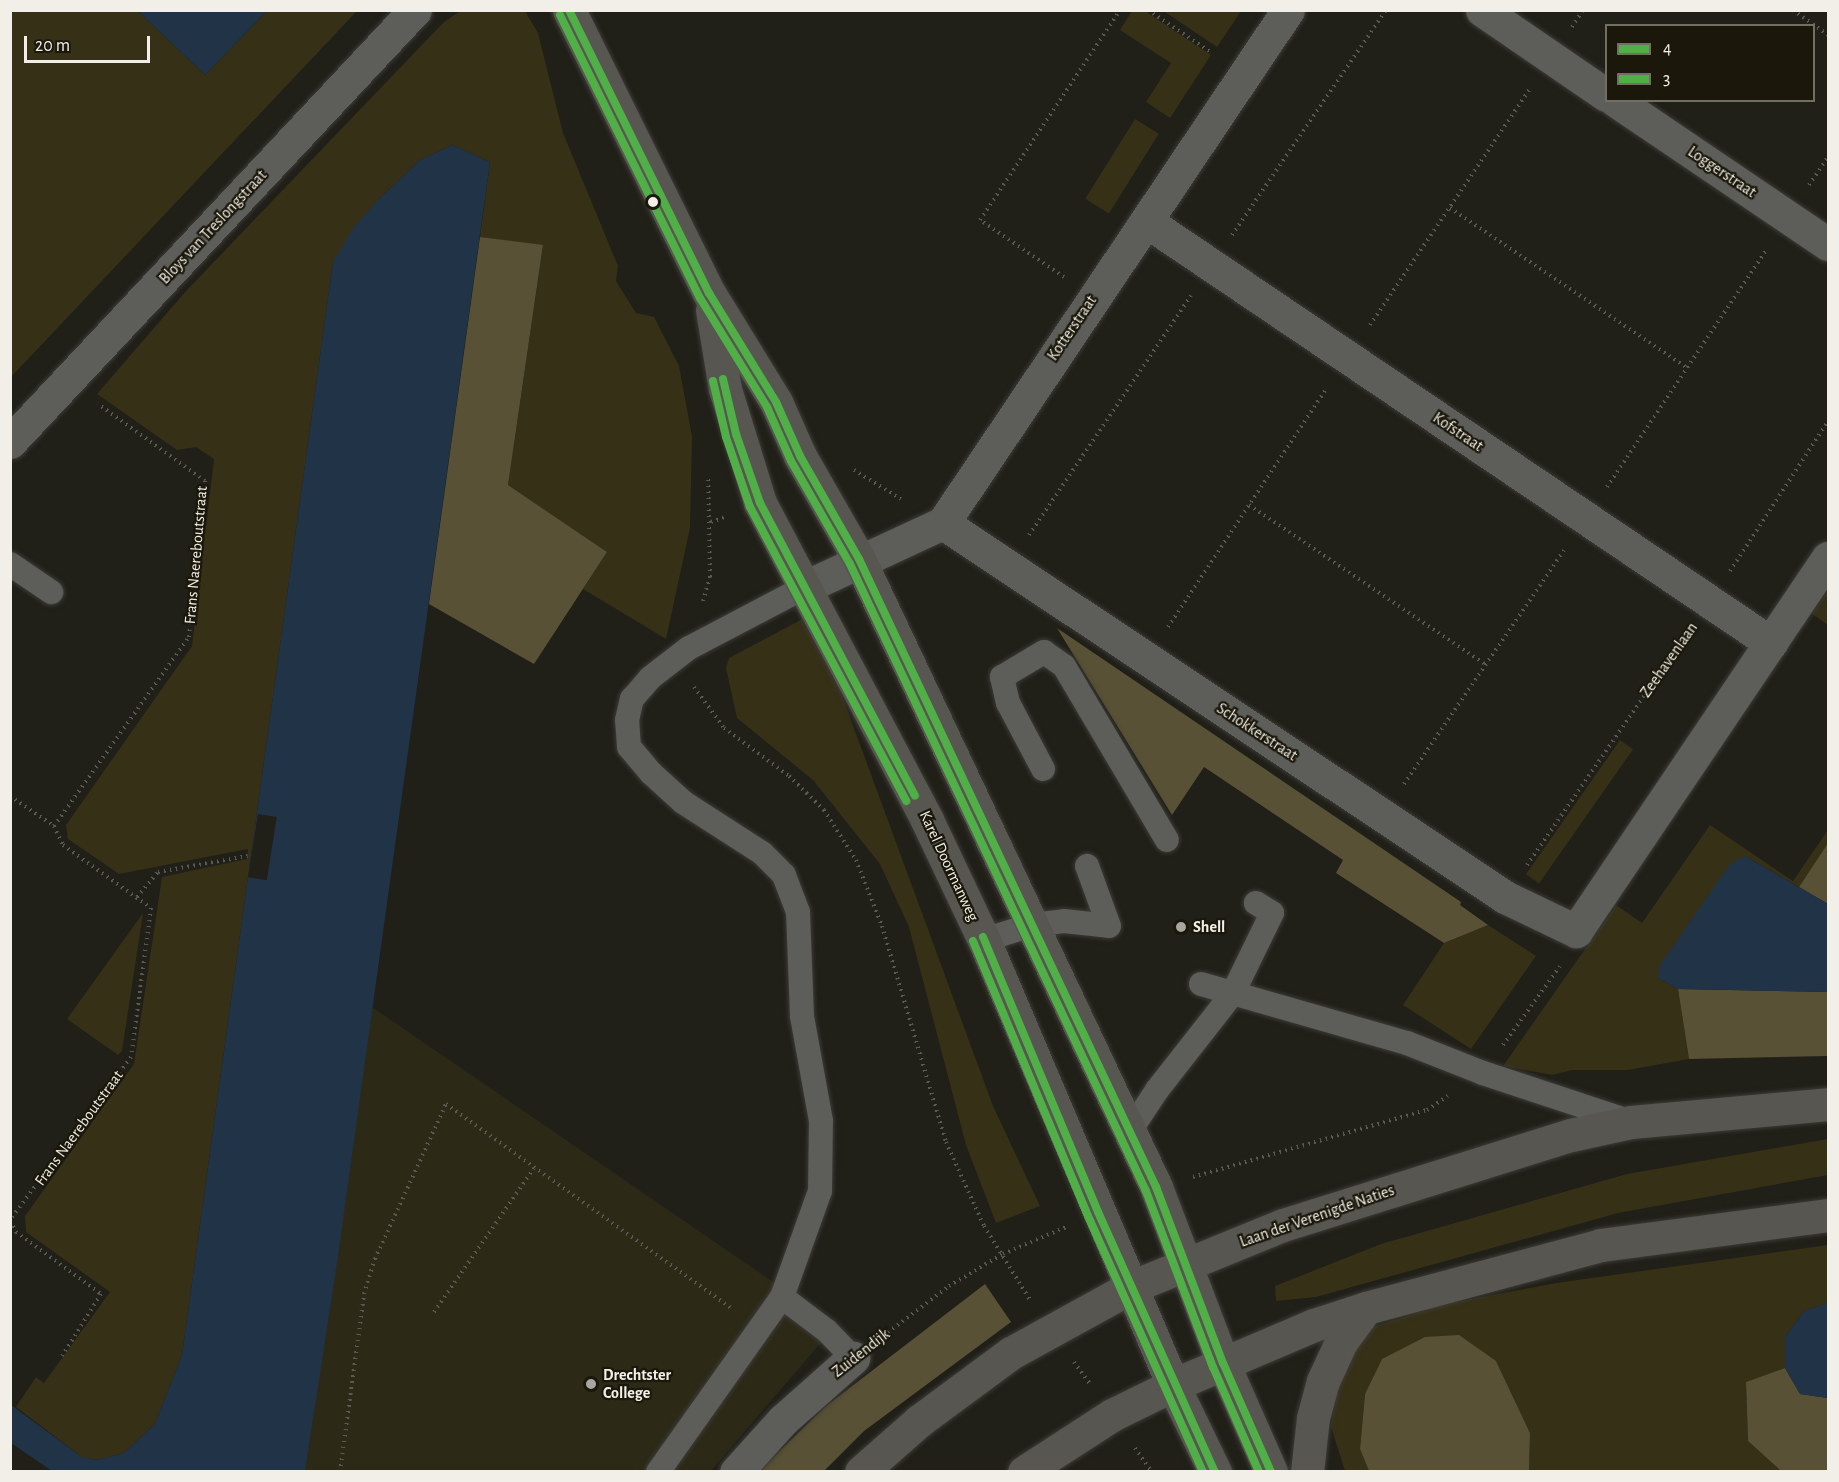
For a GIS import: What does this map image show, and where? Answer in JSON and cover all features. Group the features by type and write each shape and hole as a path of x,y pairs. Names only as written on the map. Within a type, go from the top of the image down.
{"street":[{"name":"Bloys van Treslongstraat","path":"10,442 68,383 415,10"},
{"name":"Karel Doormanweg","path":"570,10 709,293 776,402 800,456 859,559 1156,1187 1223,1363 1271,1472"},
{"name":"Kotterstraat","path":"943,523 1288,10"},
{"path":"1482,10 1605,94"},
{"name":"Loggerstraat","path":"1618,102 1828,244"},
{"name":"Kofstraat","path":"1146,221 1771,643"},
{"name":"Karel Doormanweg","path":"709,293 736,435 760,503 807,586 927,820 984,940 1173,1385 1215,1472"},
{"path":"807,586 859,559 943,523"},
{"name":"Schokkerstraat","path":"943,523 1505,897 1576,930"},
{"path":"1576,930 1828,558"},
{"name":"Laan der Verenigde Naties","path":"861,1472 919,1421 1011,1353 1131,1287 1185,1263 1347,1205 1570,1135 1631,1122 1828,1104"},
{"path":"1024,1472 1112,1415 1173,1385 1223,1363 1366,1308 1601,1245 1828,1215"},
{"path":"1306,1472 1313,1418 1323,1381 1341,1342 1366,1308"},
{"name":"Zuidendijk","path":"736,1472 783,1420 853,1358"}],"lane":[{"path":"10,564 51,592"},
{"path":"658,1472 782,1297 820,1191 820,1121 802,1016 798,912 784,875 762,854 683,802 629,747 627,720 632,699 650,678 689,648 807,586"},
{"path":"1043,769 1008,703 1002,677 1044,652 1064,666 1167,840"},
{"path":"984,940 1032,925 1064,921 1109,926 1087,867"},
{"path":"1130,1131 1157,1090 1233,993 1272,913 1256,903"},
{"path":"1201,984 1407,1043 1483,1073 1631,1122"},
{"path":"782,1297 827,1331 853,1358"}],"path":[{"path":"1093,297 980,220 1120,10"},
{"path":"1148,10 1245,75"},
{"path":"1792,10 1812,24"},
{"path":"1815,26 1828,35"},
{"path":"1450,208 1687,368"},
{"name":"Frans Naereboutstraat","path":"54,826 189,637 205,480 68,383"},
{"name":"Zeehavenlaan","path":"1505,897 1709,602 1828,421"},
{"path":"1249,505 1486,664"},
{"path":"711,522 710,577 689,648 694,688 724,728 803,789 824,810 856,861 882,926 946,1142 984,1226 1003,1254"},
{"name":"Frans Naereboutstraat","path":"10,796 54,826 63,845 151,908 131,1056 10,1221"},
{"path":"137,897 158,872 248,856"},
{"path":"1156,1187 1427,1110 1483,1073 1571,951 1576,930"},
{"path":"340,1472 364,1294 375,1259 446,1104 761,1329"},
{"path":"434,1312 534,1168"},
{"name":"Zuidendijk","path":"853,1358 949,1286 1003,1254 1098,1212"},
{"path":"10,1221 16,1232 101,1294 62,1356"}],"shaded area":[{"path":"1162,10 1241,10 1241,11 1217,47"},
{"path":"11,11 138,11 205,75 267,11 357,11 11,377"},
{"path":"460,11 525,11 538,33 563,133 618,266 616,281 636,313 654,317 679,366 692,436 690,528 666,639 583,589 607,552 508,485 543,246 480,237 490,162 452,145 420,160 380,198 333,262 182,1355 155,1424 124,1453 97,1460 82,1457 16,1407 36,1377 44,1383 110,1292 26,1232 25,1216 134,1064 162,877 247,859 248,849 119,874 68,839 66,825 192,646 214,459 196,447 177,450 97,394 186,291 444,22"},
{"path":"1132,11 1145,11 1211,55 1170,118 1146,102 1171,63 1120,30"},
{"path":"1135,119 1159,134 1109,214 1085,199"},
{"path":"480,237 543,245 508,485 607,552 534,664 429,604"},
{"path":"1828,589 1828,625 1812,614"},
{"path":"812,614 993,1106 1040,1206 996,1223 966,1145 909,927 880,864 813,780 737,718 726,668 729,658"},
{"path":"1057,628 1461,902 1460,905 1488,925 1444,943 1336,873 1343,860 1204,767 1172,815"},
{"path":"1620,740 1633,749 1539,884 1526,874"},
{"path":"1710,825 1793,881 1828,830 1828,843 1799,887 1745,856 1658,978 1678,989 1689,1059 1628,1070 1572,1070 1552,1075 1503,1066 1616,905 1642,923"},
{"path":"1828,843 1828,904 1799,887"},
{"path":"143,913 122,1051 118,1055 67,1019"},
{"path":"1488,925 1536,956 1471,1049 1403,1005 1444,943"},
{"path":"1678,989 1828,992 1828,1056 1689,1059"},
{"path":"372,1007 836,1325 711,1471 304,1472"},
{"path":"1828,1139 1828,1175 1618,1213 1316,1297 1276,1301 1275,1286 1381,1244 1627,1174"},
{"path":"1828,1245 1828,1303 1804,1311 1785,1337 1785,1368 1746,1382 1748,1441 1781,1471 1529,1471 1530,1433 1496,1361 1382,1359 1365,1394 1360,1449 1369,1471 1345,1471 1331,1427 1336,1390 1346,1365 1367,1330 1373,1327 1444,1304 1556,1283"},
{"path":"985,1284 1011,1322 864,1431 824,1471 758,1472 826,1406"},
{"path":"1459,1335 1496,1361 1530,1433 1529,1471 1369,1471 1360,1449 1365,1394 1382,1359 1425,1337"},
{"path":"1785,1368 1800,1394 1828,1398 1828,1471 1781,1471 1748,1441 1746,1382"}],"water":[{"path":"138,11 267,11 205,75"},
{"path":"452,145 490,162 338,1256 305,1471 52,1471 11,1443 11,1405 82,1457 97,1460 124,1453 155,1424 182,1355 333,262 354,227 380,198 420,160"},
{"path":"1745,856 1828,904 1828,992 1678,989 1658,978 1660,965 1730,864"},
{"path":"1828,1303 1828,1398 1800,1394 1785,1368 1785,1337 1804,1311"}],"pier":[{"path":"258,814 277,817 267,880 248,877"}],"transit line":[{"name":"4","path":"569,10 709,293 776,402 800,456 859,559 1156,1187 1223,1363 1271,1472"},
{"name":"3","path":"560,15 700,298 767,407 791,461 850,564 1146,1191 1213,1367 1259,1472"},
{"name":"4","path":"723,379 736,434 760,503 915,796"},
{"name":"3","path":"713,381 726,437 750,507 906,801"},
{"name":"4","path":"983,937 1098,1212 1215,1472"},
{"name":"3","path":"973,941 1088,1216 1203,1472"}],"place":[{"name":"Shell","path":"1181,927"},
{"name":"Drechtster College","path":"591,1384"}]}
